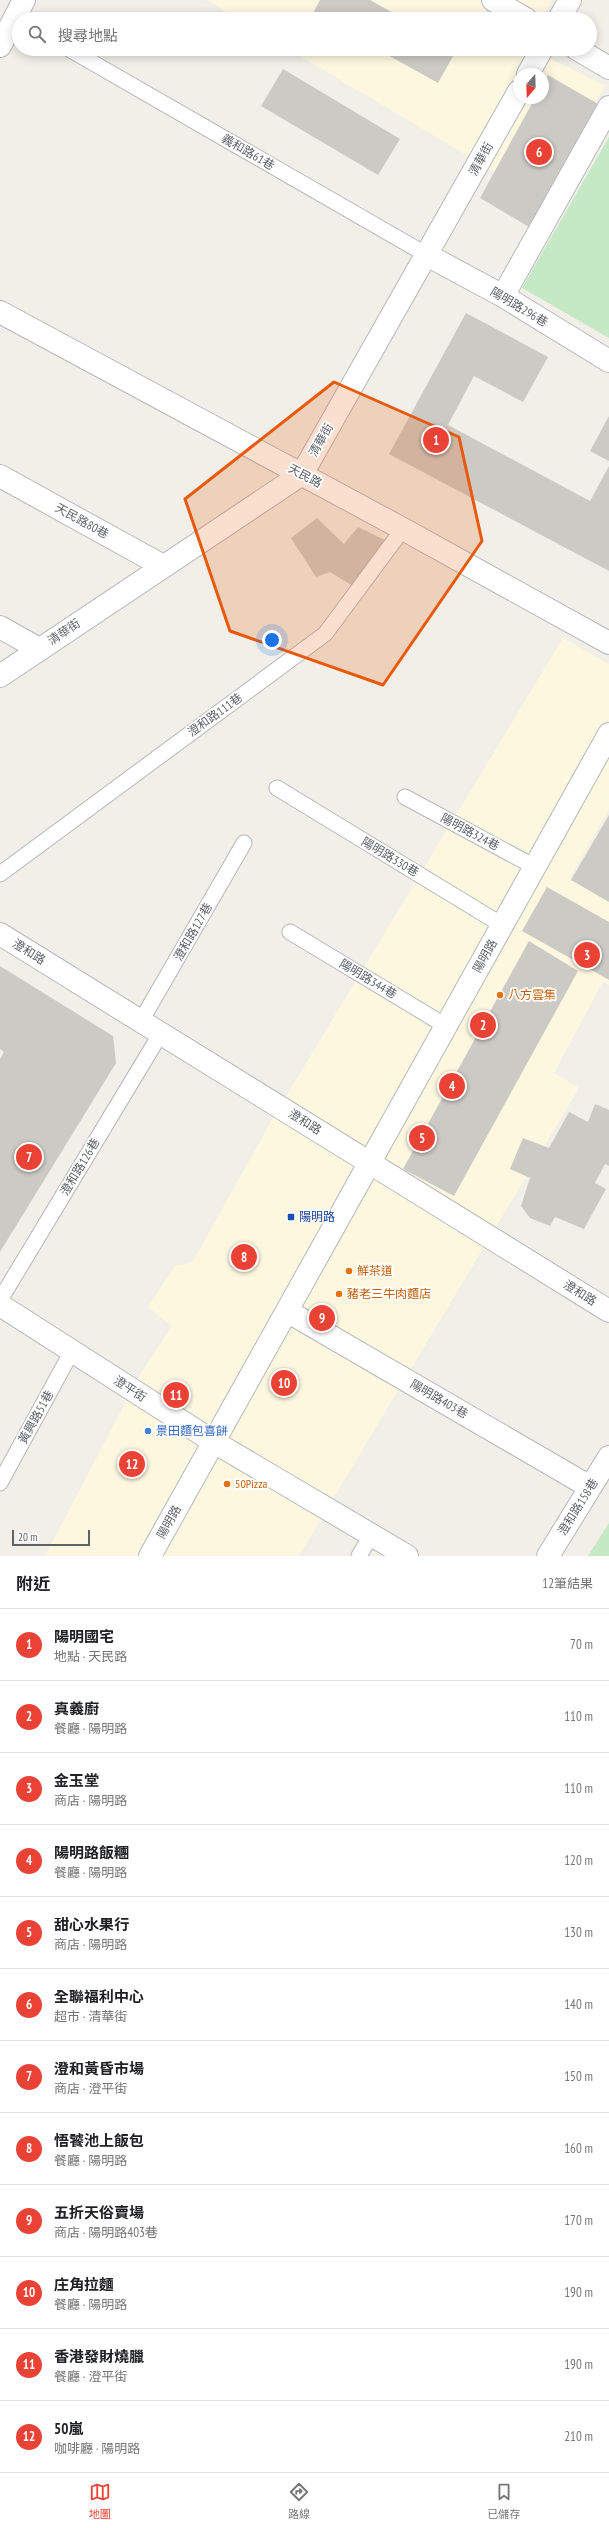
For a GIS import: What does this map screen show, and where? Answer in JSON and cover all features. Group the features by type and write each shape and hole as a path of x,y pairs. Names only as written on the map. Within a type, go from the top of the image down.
{"street":[{"path":"493,0 514,12"},
{"path":"563,12 570,0"},
{"path":"0,46 12,17"},
{"path":"531,68 538,56"},
{"path":"589,56 609,68"},
{"name":"清華街","path":"0,676 302,474 513,102"},
{"path":"503,296 609,107"},
{"name":"陽明路296巷","path":"427,255 503,296 609,360"},
{"name":"天民路","path":"0,312 403,528 609,643"},
{"name":"天民路80巷","path":"0,476 163,566"},
{"path":"0,627 39,649"},
{"name":"陽明路","path":"150,1556 609,734"},
{"name":"澄和路","path":"0,934 609,1310"},
{"name":"澄平街","path":"0,1305 214,1442 407,1556"},
{"name":"陽明路403巷","path":"287,1310 590,1487"},
{"name":"澄和路158巷","path":"548,1556 609,1457"}],"lane":[{"name":"義和路61巷","path":"81,56 427,255"},
{"name":"澄和路111巷","path":"0,874 325,634 403,528"},
{"name":"陽明路330巷","path":"277,788 502,925"},
{"name":"陽明路324巷","path":"405,797 535,867"},
{"name":"澄和路127巷","path":"141,1021 244,843"},
{"name":"陽明路344巷","path":"290,932 446,1026"},
{"name":"澄和路126巷","path":"0,1300 161,1033"},
{"name":"黃興路51巷","path":"0,1483 72,1351"},
{"path":"359,1556 371,1535"}],"highlighted area":[{"path":"334,382 459,437 482,541 383,685 230,631 185,499"}],"shaded area":[{"path":"207,0 552,0 545,12 227,12"},
{"path":"300,56 545,56 605,86 539,198"},
{"path":"563,638 609,664 609,809 570,878 609,901 609,985 603,981 554,1073 579,1088 299,1556 45,1556 141,1373 172,1326 148,1307 175,1266 192,1263 273,1118"}],"green space":[{"path":"609,137 609,338 522,288"},
{"path":"609,1523 609,1556 588,1556"}],"building":[{"path":"320,0 370,0 391,12 314,12"},
{"path":"390,56 453,56 438,83"},
{"path":"283,69 400,139 378,175 261,106"},
{"path":"549,76 600,105 529,227 480,198 532,104 549,104"},
{"path":"466,313 548,357 523,402 474,376 448,425 590,501 609,466 609,571 389,454"},
{"path":"609,416 609,461 590,451"},
{"path":"317,518 344,544 358,527 391,543 363,592 330,572 316,577 291,538"},
{"path":"609,815 609,902 571,880"},
{"path":"547,887 609,922 609,980 522,931"},
{"path":"529,941 578,971 454,1196 403,1169"},
{"path":"0,966 113,1036 116,1063 0,1252 0,1059 4,1052 0,1049"},
{"path":"595,1104 609,1110 609,1166 605,1164 595,1183 606,1189 584,1229 555,1217 550,1226 530,1218 521,1206 530,1178 510,1169 523,1138 549,1148 569,1112 588,1122"}],"place":[{"name":"全聯福利中心","path":"539,152"},
{"name":"陽明國宅","path":"436,440"},
{"name":"金玉堂","path":"587,955"},
{"name":"八方雲集","path":"500,995"},
{"name":"真義廚","path":"483,1025"},
{"name":"陽明路飯糰","path":"452,1086"},
{"name":"甜心水果行","path":"422,1138"},
{"name":"澄和黃昏市場","path":"29,1157"},
{"name":"陽明路","path":"291,1217"},
{"name":"悟饕池上飯包","path":"244,1257"},
{"name":"鮮茶道","path":"349,1271"},
{"name":"豬老三牛肉麵店","path":"339,1294"},
{"name":"五折天俗賣場","path":"322,1318"},
{"name":"庄角拉麵","path":"284,1383"},
{"name":"香港發財燒臘","path":"176,1395"},
{"name":"景田麵包喜餅","path":"148,1431"},
{"name":"50嵐","path":"132,1464"},
{"name":"50Pizza","path":"227,1484"}]}
